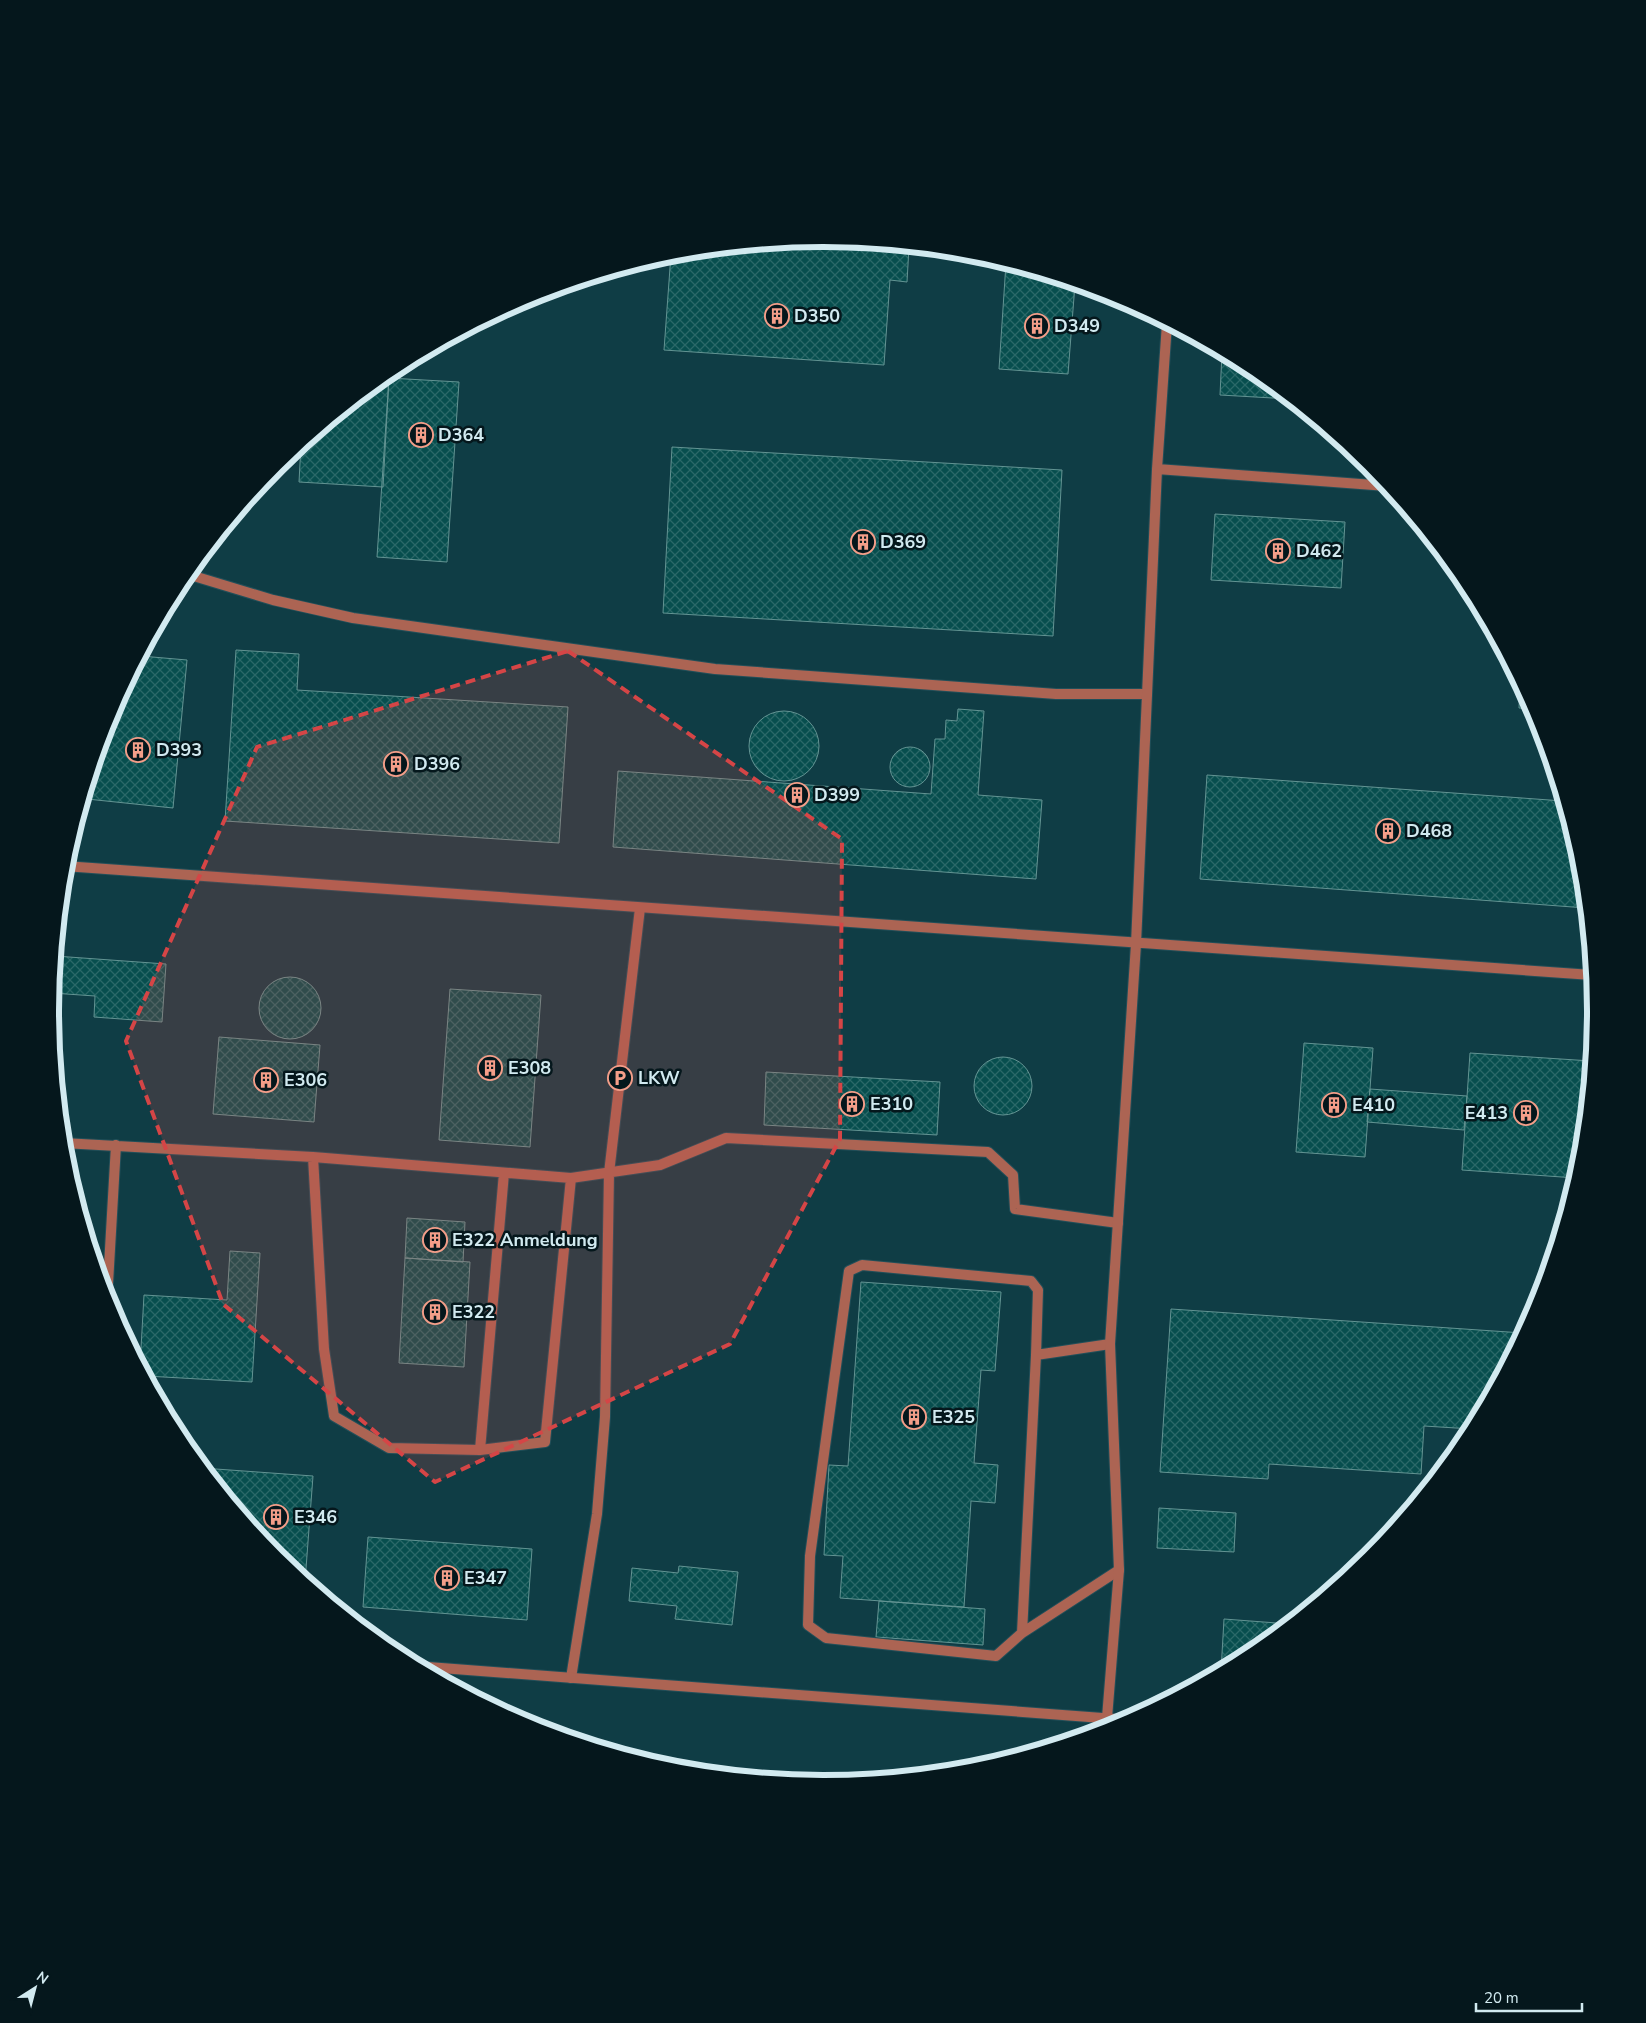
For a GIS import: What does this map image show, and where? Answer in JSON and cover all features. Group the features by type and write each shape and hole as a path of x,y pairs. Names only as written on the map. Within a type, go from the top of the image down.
{"street":[{"path":"1107,1719 1119,1570 1110,1344 1136,944 1157,469 1167,329"},
{"path":"1157,469 1376,485"},
{"path":"195,577 273,600 352,618 715,669 1056,694 1147,694"},
{"path":"72,867 1136,944 1586,975"},
{"path":"571,1678 597,1514 605,1417 609,1172 640,908"},
{"path":"70,1143 313,1157 571,1178 660,1165 726,1138 988,1152 1013,1175 1015,1209 1118,1223"},
{"path":"108,1281 116,1145"},
{"path":"313,1157 324,1349 334,1416 389,1448 480,1450 544,1442 571,1178"},
{"path":"480,1450 504,1173"},
{"path":"1022,1634 1038,1290 1031,1281 862,1265 849,1271 810,1556 808,1625 826,1638 996,1656 1022,1634 1119,1570"},
{"path":"1036,1354 1110,1344"},
{"path":"432,1667 1112,1719"}],"highlighted area":[{"path":"568,651 842,839 840,1139 730,1344 435,1482 223,1304 126,1041 257,747"}],"shaded area":[{"path":"823,247 923,254 1021,273 1069,288 1115,305 1161,326 1205,350 1248,376 1327,437 1398,508 1429,546 1485,629 1508,673 1529,719 1547,766 1561,814 1573,862 1586,962 1586,1061 1581,1111 1573,1161 1547,1257 1529,1304 1485,1394 1429,1477 1398,1515 1327,1586 1288,1618 1248,1647 1161,1697 1115,1718 1021,1750 923,1769 873,1774 823,1776 723,1769 625,1750 577,1735 531,1718 485,1697 441,1673 398,1647 319,1586 248,1515 217,1477 161,1394 138,1350 117,1304 99,1257 85,1209 73,1161 60,1061 60,962 65,912 73,862 99,766 117,719 161,629 217,546 248,508 319,437 358,405 398,376 485,326 531,305 625,273 723,254 773,249"}],"building":[{"name":"D350","path":"823,247 909,253 907,282 890,280 884,365 664,350 670,263 723,254 773,249"},
{"name":"D349","path":"1006,270 1075,290 1068,374 999,369"},
{"path":"1222,360 1279,398 1220,395"},
{"name":"D364","path":"395,378 459,382 447,562 377,557 389,383"},
{"path":"389,383 383,487 299,482 300,454 358,405"},
{"name":"D369","path":"672,447 1062,470 1053,636 663,613"},
{"name":"D462","path":"1215,514 1345,522 1341,588 1211,580"},
{"name":"D396","path":"236,650 299,654 297,690 568,707 559,843 225,821"},
{"name":"D393","path":"147,656 187,660 173,808 89,799 99,766 117,719"},
{"path":"1519,698 1524,708 1519,708"},
{"name":"D399","path":"958,709 984,711 978,795 1042,800 1036,879 613,847 618,771 931,794 935,739 945,739 946,720 957,721"},
{"path":"784,711 797,714 809,721 816,733 819,746 816,759 809,771 797,778 784,781 771,778 759,771 752,759 749,746 752,733 759,721 771,714"},
{"path":"914,747 921,750 927,756 930,767 929,775 921,784 914,787 906,787 899,784 891,775 890,763 893,756 902,748"},
{"name":"D468","path":"1207,775 1557,801 1573,862 1580,908 1200,879"},
{"path":"61,956 166,964 162,1022 94,1017 95,996 59,994"},
{"path":"284,977 296,977 312,986 319,996 321,1008 319,1020 312,1030 296,1039 284,1039 273,1034 264,1025 259,1014 259,1002 264,991 273,982"},
{"name":"E308","path":"450,989 541,995 530,1147 439,1140"},
{"name":"E306","path":"219,1037 320,1045 314,1122 213,1114"},
{"name":"E410","path":"1304,1043 1373,1048 1365,1157 1296,1152"},
{"name":"E413","path":"1470,1053 1586,1061 1581,1111 1569,1178 1462,1170"},
{"path":"1003,1057 1014,1059 1027,1070 1032,1086 1030,1097 1019,1110 1003,1115 992,1113 979,1102 974,1086 976,1075 987,1062"},
{"name":"E310","path":"766,1072 940,1082 937,1135 764,1125"},
{"path":"1370,1089 1467,1096 1464,1130 1367,1122"},
{"name":"E322 Anmeldung","path":"407,1218 465,1222 463,1262 405,1258"},
{"path":"230,1251 260,1253 252,1382 152,1376 141,1355 144,1295 227,1300"},
{"name":"E322","path":"405,1258 470,1262 464,1367 399,1363"},
{"name":"E325","path":"861,1282 1001,1292 995,1371 981,1370 974,1463 998,1465 995,1503 971,1501 964,1607 840,1598 843,1556 824,1555 829,1465 848,1466"},
{"path":"1171,1309 1516,1333 1485,1394 1463,1428 1424,1426 1421,1474 1269,1464 1268,1479 1160,1472"},
{"name":"E346","path":"211,1469 313,1476 306,1573 248,1515"},
{"path":"1159,1508 1236,1513 1234,1552 1157,1548"},
{"name":"E347","path":"368,1537 532,1549 527,1620 363,1607"},
{"path":"679,1566 738,1572 732,1625 675,1619 677,1606 629,1601 632,1568 678,1573"},
{"path":"879,1601 985,1609 983,1645 876,1637"},
{"path":"1224,1619 1281,1623 1248,1647 1221,1663"}],"place":[{"name":"D350","path":"777,316"},
{"name":"D349","path":"1037,326"},
{"name":"D364","path":"421,435"},
{"name":"D369","path":"863,542"},
{"name":"D462","path":"1278,551"},
{"name":"D393","path":"138,750"},
{"name":"D396","path":"396,764"},
{"name":"D399","path":"797,795"},
{"name":"D468","path":"1388,831"},
{"name":"E308","path":"490,1068"},
{"name":"LKW","path":"620,1078"},
{"name":"E306","path":"266,1080"},
{"name":"E310","path":"852,1104"},
{"name":"E410","path":"1334,1105"},
{"name":"E413","path":"1526,1113"},
{"name":"E322 Anmeldung","path":"435,1240"},
{"name":"E322","path":"435,1312"},
{"name":"E325","path":"914,1417"},
{"name":"E346","path":"276,1517"},
{"name":"E347","path":"447,1578"}]}
